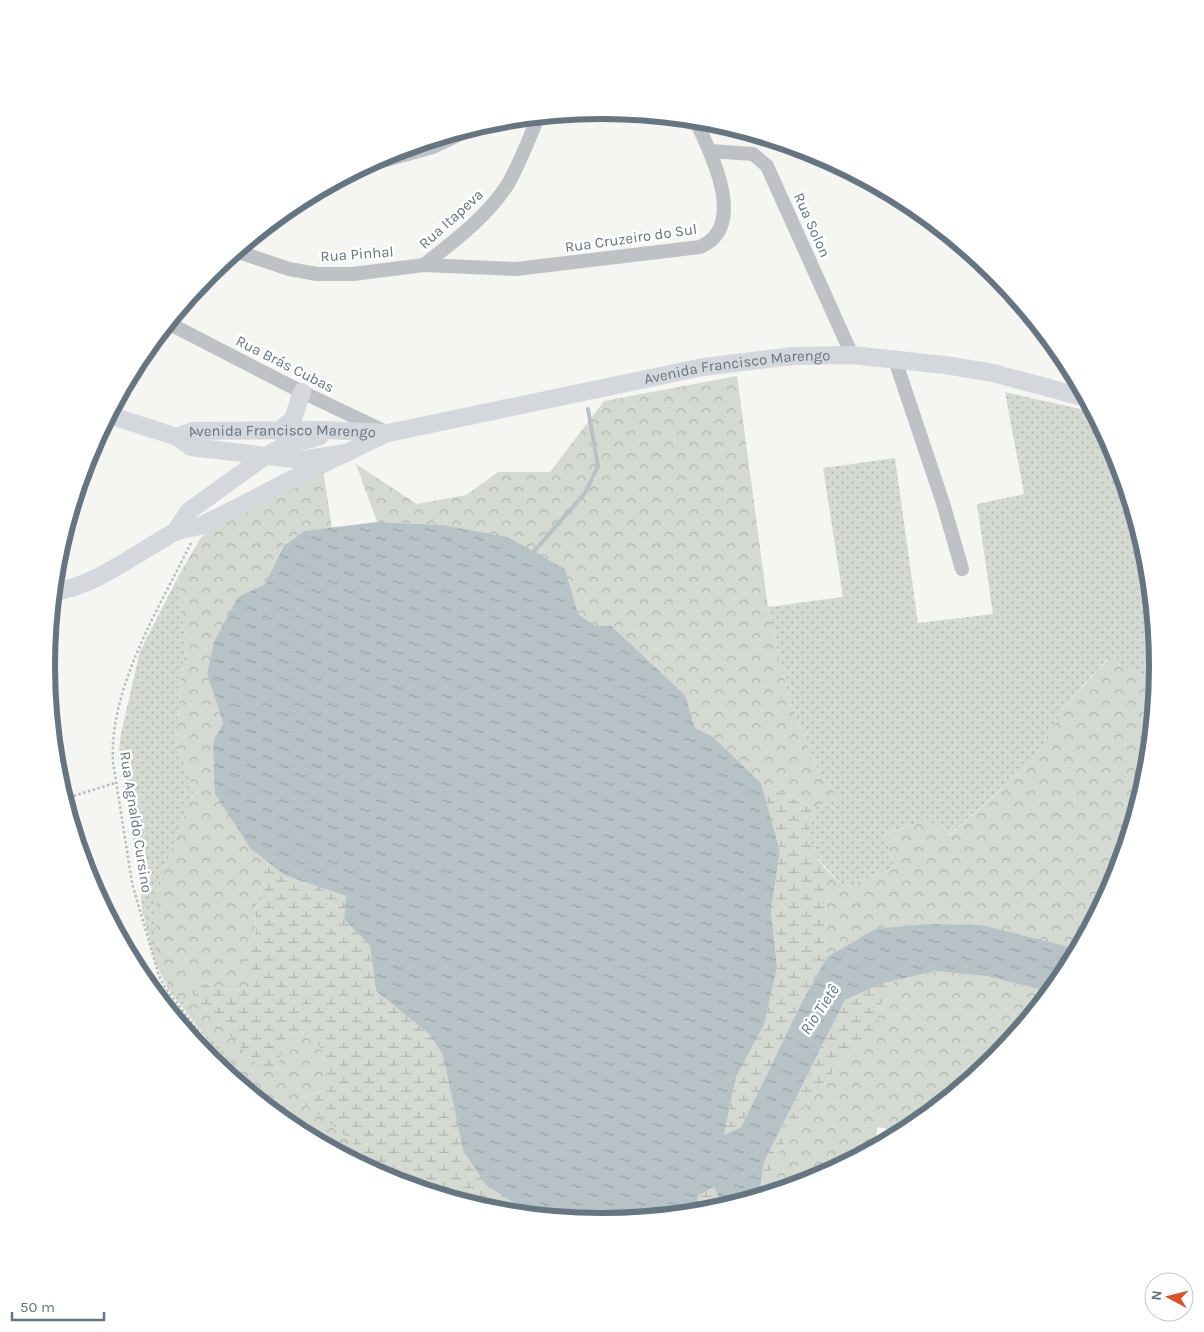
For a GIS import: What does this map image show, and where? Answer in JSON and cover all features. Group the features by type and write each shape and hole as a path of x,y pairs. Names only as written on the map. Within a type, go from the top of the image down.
{"main road":[{"name":"Avenida Francisco Marengo","path":"115,417 177,437 191,447 300,460 346,453 388,433 703,367 784,356 852,355 993,373 1078,396"},
{"path":"279,431 293,419 302,392"},
{"name":"Avenida Francisco Marengo","path":"177,437 193,431 346,431 388,433"},
{"path":"175,532 189,511 264,457 303,440 346,431"},
{"path":"229,451 232,479"},
{"path":"61,590 96,578 175,532 200,526 289,479 346,453"}],"street":[{"name":"Rua Itapeva","path":"424,265 458,239 494,203 518,165 535,124"},
{"name":"Rua Cruzeiro do Sul","path":"424,265 516,268 700,246 711,242 716,235 724,214 721,182 710,151 699,128"},
{"path":"427,148 439,144"},
{"name":"Rua Solon","path":"710,151 754,154 767,166 852,355"},
{"name":"Rua Pinhal","path":"243,253 289,269 317,274 353,274 424,265"},
{"name":"Rua Brás Cubas","path":"174,326 302,392 388,433"},
{"path":"895,360 943,503 962,570"}],"path":[{"name":"Rua Agnaldo Cursino","path":"200,526 133,663 114,730 112,748 132,883 159,976 165,987 213,1051"},
{"path":"71,797 116,783"}],"green space":[{"path":"737,376 768,607 788,696 816,766 838,798 814,808 761,783 712,736 695,728 685,695 578,614 564,569 442,525 377,522 356,464 417,504 466,495 498,472 550,472 604,401"},
{"path":"1005,392 1086,410 1120,490 1130,524 1144,595 1148,630 1149,678 1107,659 1065,706 1033,761 948,836 928,820 884,834 895,868 844,887 814,854 808,838 814,808 838,798 816,766 788,696 768,607 843,597 823,468 895,458 918,623 993,614 977,504 1024,494"},
{"path":"323,470 332,528 304,531 284,544 265,584 238,597 207,674 223,723 213,743 251,849 269,863 255,911 256,933 246,948 257,984 248,990 215,989 197,979 276,1071 286,1037 302,1031 322,1049 324,1091 299,1098 352,1141 360,1157 298,1121 247,1082 170,986 155,962 157,887 194,791 177,745 180,684 186,646 178,577 206,532"},
{"path":"178,577 186,646 180,684 177,745 194,791 157,887 240,1073 247,1082 224,1061 167,987 155,962 142,909 140,878 118,757 121,734 140,651"},
{"path":"1108,659 1149,678 1144,737 1130,808 1120,842 1107,875 1093,908 1071,947 982,925 875,929 827,957 826,869 844,887 895,868 884,834 928,820 949,836 1033,761 1065,706"},
{"path":"761,783 814,808 808,838 814,854 826,869 827,957 804,998 741,1127 724,1135 736,1077 764,1025 777,967 771,910 780,851"},
{"path":"269,863 284,875 346,896 344,919 370,946 376,991 430,1035 443,1055 463,1150 566,1212 495,1202 460,1194 426,1184 360,1157 352,1141 298,1098 324,1091 322,1049 302,1031 286,1037 276,1071 254,1062 185,985 197,979 215,989 248,990 257,984 244,973 246,948 256,933 255,911"},
{"path":"935,971 986,976 1042,990 989,1053 935,1100 906,1121 892,1130 877,1127 875,1140 844,1157 768,1187 773,1164 804,1108 845,1057 881,1029 875,1009 889,997 894,981"},
{"path":"894,981 889,997 875,1009 882,1029 845,1057 804,1108 773,1164 768,1187 760,1189 764,1162 845,1000 881,984"},
{"path":"714,1187 720,1200 697,1204 698,1196"}],"water":[{"name":"Rio Tietê","path":"377,522 442,525 507,537 565,569 578,614 596,626 611,626 685,695 695,728 712,736 761,783 780,851 771,910 777,967 764,1025 736,1077 724,1135 741,1127 804,998 827,957 875,929 927,924 982,925 1071,947 1042,990 986,976 935,971 881,984 845,1000 764,1162 760,1189 720,1200 714,1187 698,1196 697,1204 638,1212 566,1212 519,1206 486,1185 463,1150 443,1055 430,1035 376,991 370,946 344,919 346,896 284,875 251,849 215,794 213,743 223,723 207,674 214,642 238,597 265,584 284,545 304,531"}],"waterway":[{"path":"531,555 585,493 598,466 588,409"}]}
